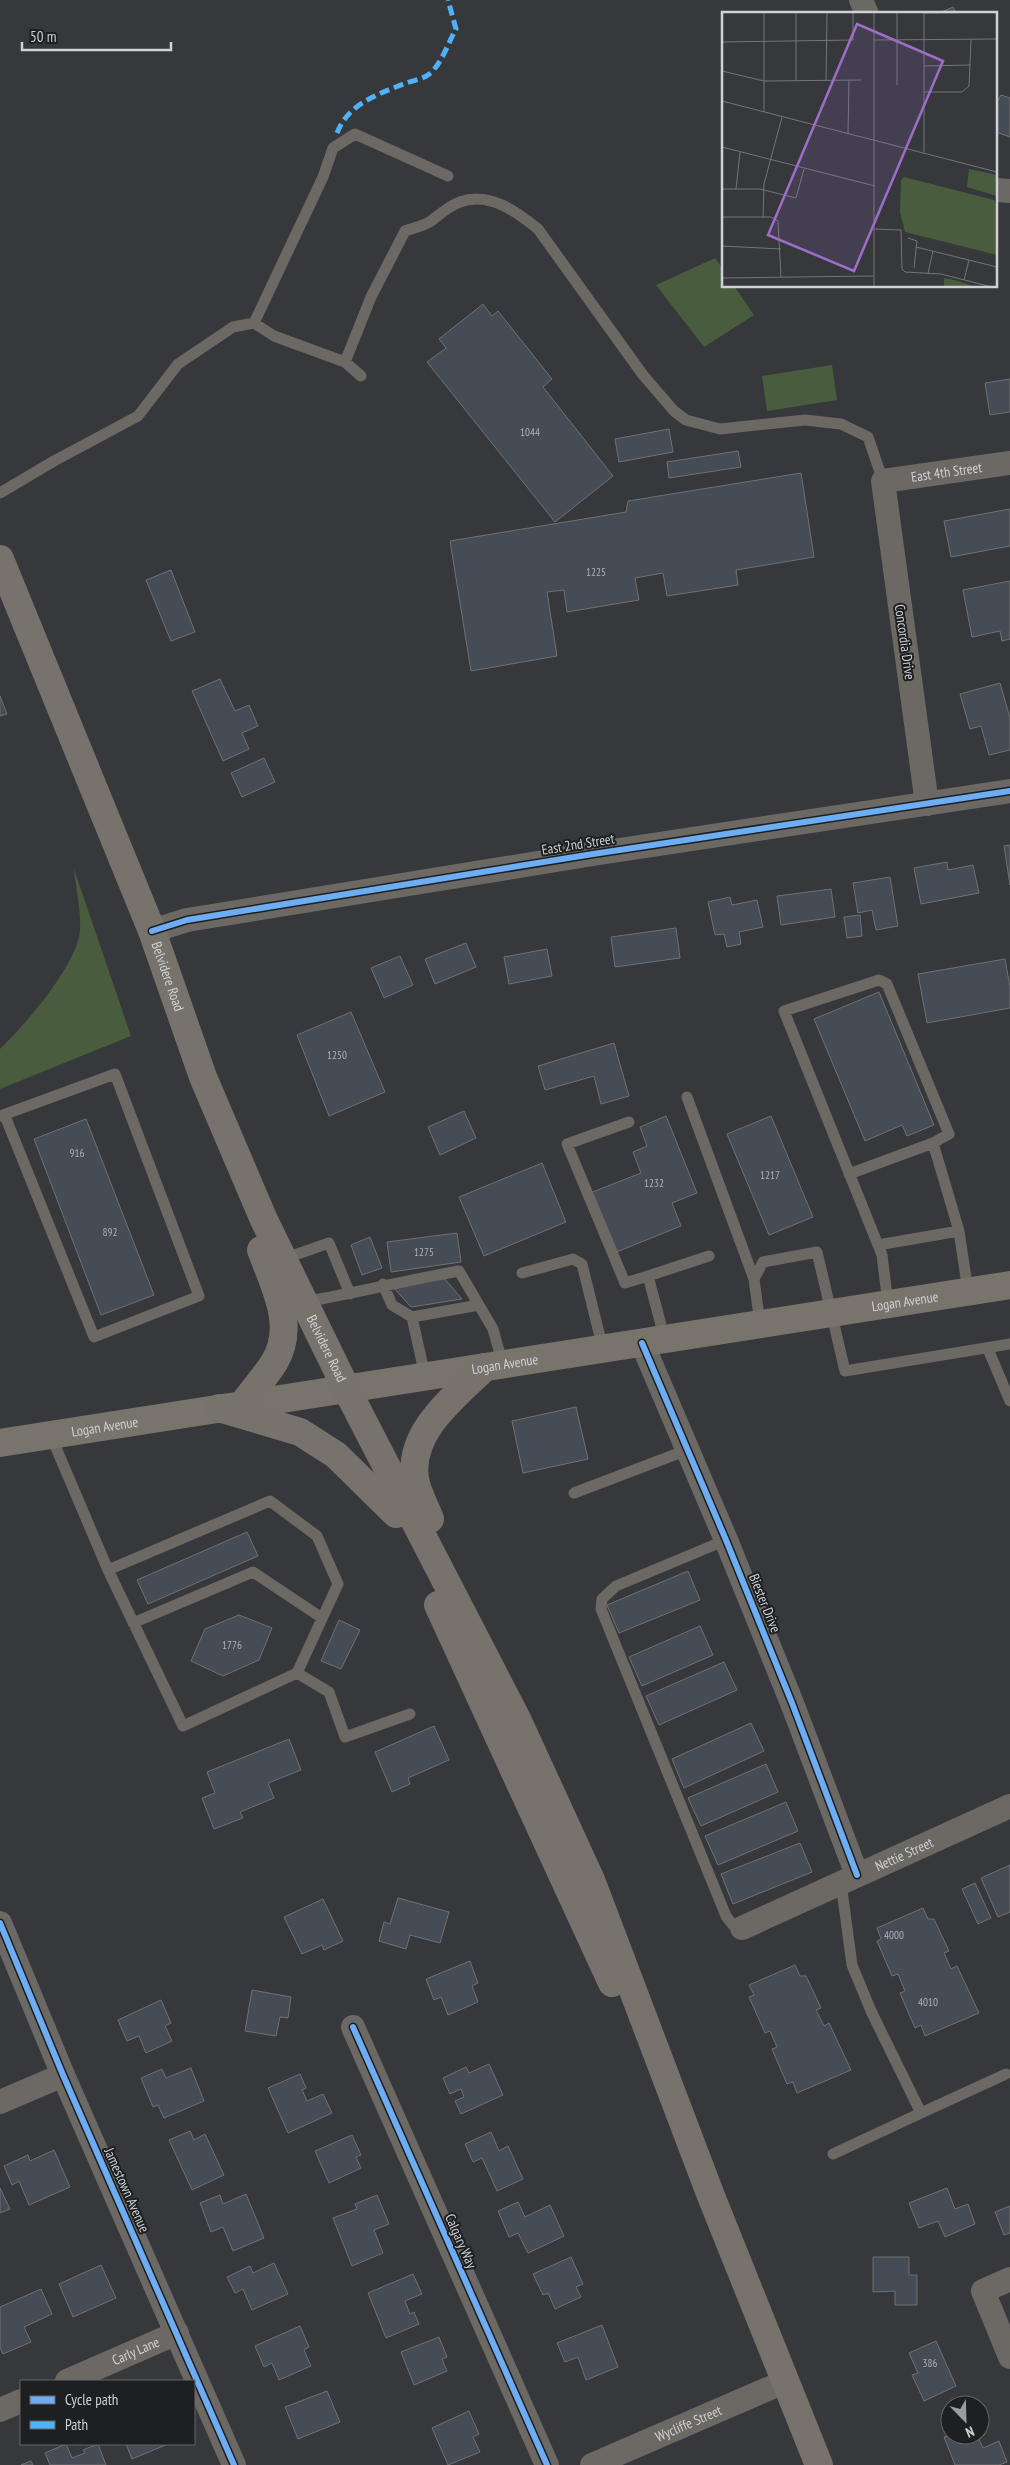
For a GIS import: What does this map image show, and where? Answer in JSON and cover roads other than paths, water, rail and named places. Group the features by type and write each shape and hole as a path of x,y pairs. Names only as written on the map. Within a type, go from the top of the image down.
{"main road":[{"name":"Belvidere Road","path":"0,559 152,931 203,1077 283,1259 346,1388"},
{"path":"243,1171 251,1223 282,1304 285,1331 276,1360 231,1406 300,1432 336,1454 396,1514"},
{"name":"Logan Avenue","path":"0,1442 1010,1285"},
{"path":"448,1588 442,1549 415,1479 416,1458 426,1427 494,1366"},
{"path":"346,1388 396,1514 710,2196"},
{"path":"346,1388 518,1721 591,1880 710,2196 819,2465"}],"street":[{"path":"861,0 865,12"},
{"name":"East 4th Street","path":"883,481 1010,463"},
{"name":"Concordia Drive","path":"883,481 927,804"},
{"name":"East 2nd Street","path":"152,931 188,920 593,854 1010,791"},
{"name":"Biester Drive","path":"654,1341 688,1450 792,1703 849,1879"},
{"name":"Nettie Street","path":"742,1928 1010,1806"},
{"name":"Jamestown Avenue","path":"0,1923 4,1946 63,2075 234,2465"},
{"name":"Calgary Way","path":"353,2028 547,2465"},
{"path":"0,2102 63,2075"},
{"path":"1010,2279 983,2291 1010,2357"},
{"name":"Carly Lane","path":"69,2380 177,2333"},
{"name":"Wycliffe Street","path":"592,2465 784,2382"},
{"path":"0,2410 20,2401"}],"lane":[{"path":"254,323 323,177 333,148 355,134 448,176"},
{"path":"345,362 371,297 405,231 430,222 460,201 478,200 498,203 517,213 538,229 642,375 674,411 686,420 720,429 804,420 841,424 868,437 883,481"},
{"path":"0,493 54,461 138,416 178,364 233,327 254,323 274,336 345,362 361,376"},
{"path":"849,1174 933,1143 949,1134 887,984 879,980 784,1011 849,1174 882,1255 888,1304"},
{"path":"114,1074 199,1296 94,1337 2,1116 114,1074"},
{"path":"687,1097 754,1278 760,1324"},
{"path":"629,1122 567,1144 625,1283 709,1256"},
{"path":"933,1143 959,1231 968,1291"},
{"path":"878,1245 959,1231"},
{"path":"283,1259 329,1243 350,1294"},
{"path":"754,1278 763,1262 817,1252 845,1371 1010,1344"},
{"path":"522,1273 573,1259 582,1264 603,1349"},
{"path":"304,1302 350,1294 383,1284 459,1271 493,1329 494,1366"},
{"path":"648,1276 654,1341"},
{"path":"383,1284 392,1304 412,1317 478,1305"},
{"path":"412,1317 426,1376"},
{"path":"988,1349 1010,1401"},
{"path":"50,1434 108,1570 182,1726 297,1674 338,1584 318,1536 270,1501 108,1570"},
{"path":"574,1492 688,1450"},
{"path":"726,1540 616,1586 602,1599 601,1609 726,1916 732,1925 742,1928"},
{"path":"133,1623 253,1572 322,1618"},
{"path":"297,1674 329,1692 345,1737 410,1714"},
{"path":"849,1879 852,1965 871,2011 921,2113"},
{"path":"833,2154 1006,2074"}]}
